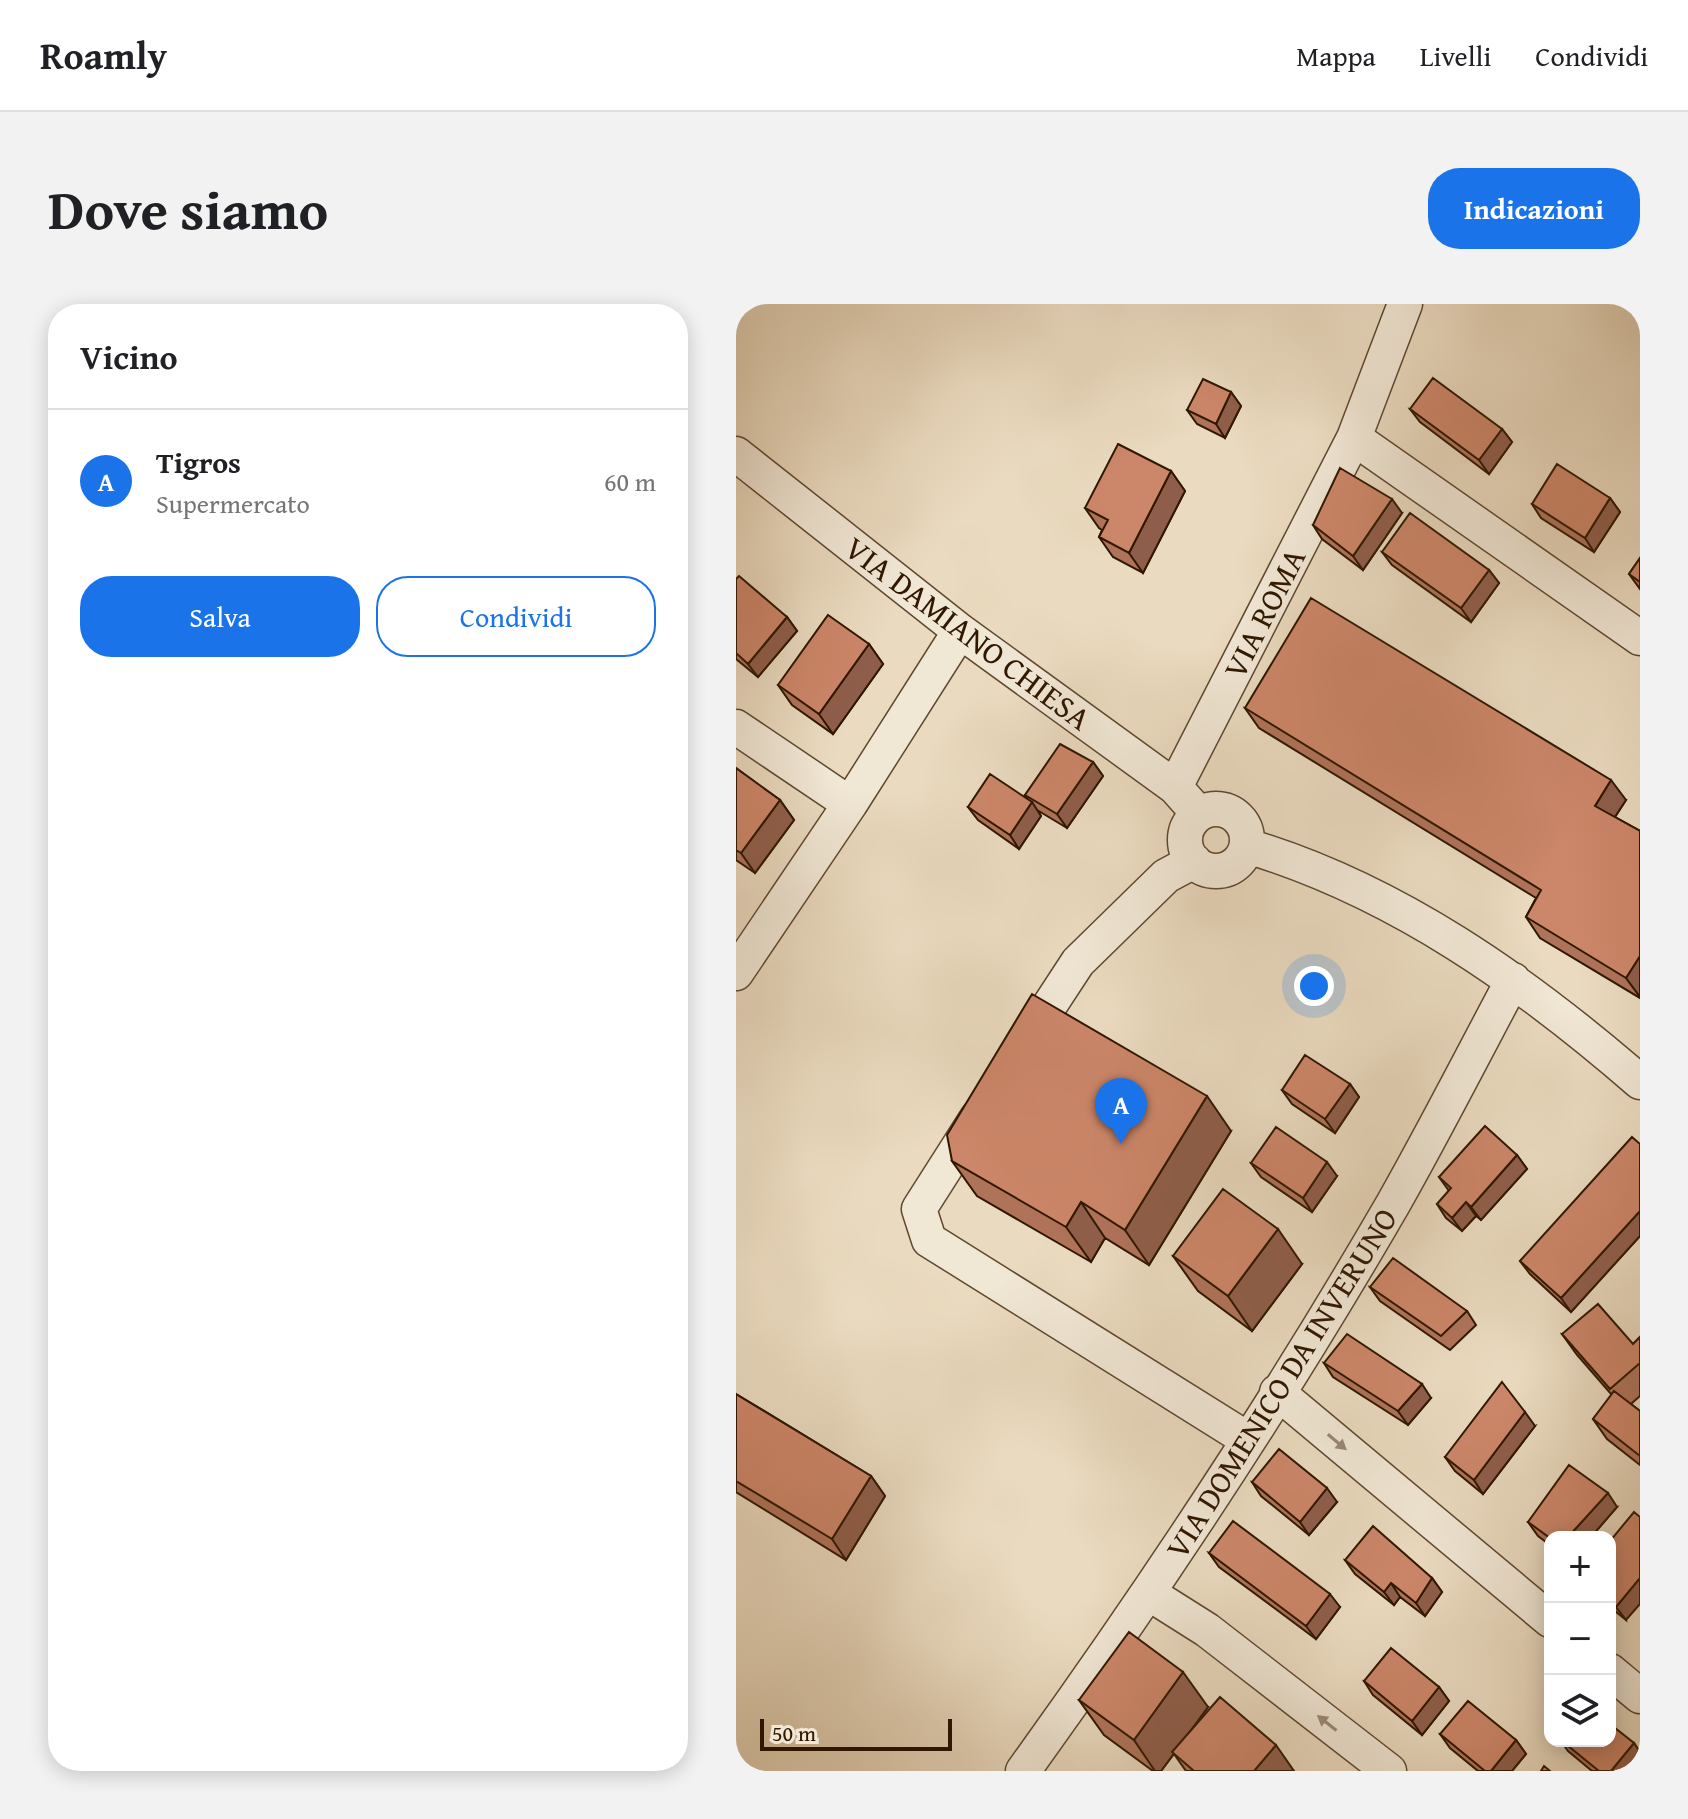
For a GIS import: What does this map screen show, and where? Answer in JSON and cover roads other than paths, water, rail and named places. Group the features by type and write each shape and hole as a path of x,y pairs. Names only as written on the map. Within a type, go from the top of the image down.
{"street":[{"name":"VIA ROMA","path":"1175,787 1354,438 1405,304"},
{"path":"1354,438 1640,638"},
{"name":"VIA DAMIANO CHIESA","path":"736,454 960,631 1175,787 1199,814"},
{"path":"736,973 748,929 850,804 960,631"},
{"path":"736,727 850,804"},
{"path":"1209,810 1230,811 1244,826 1247,846 1244,855 1229,868 1210,871 1188,854 1186,836 1199,814 1209,810"},
{"path":"1247,846 1400,909 1513,980 1576,1027 1640,1082"},
{"path":"1194,861 1166,876 1078,962 919,1209 929,1240 1247,1439"},
{"name":"VIA DOMENICO DA INVERUNO","path":"1023,1771 1150,1594 1277,1392 1393,1204 1513,980"},
{"path":"1277,1392 1544,1615"},
{"path":"1150,1594 1207,1630 1389,1771"},
{"path":"1615,1675 1640,1696"}],"place":[{"name":"Tigros","path":"1121,1144"}]}
